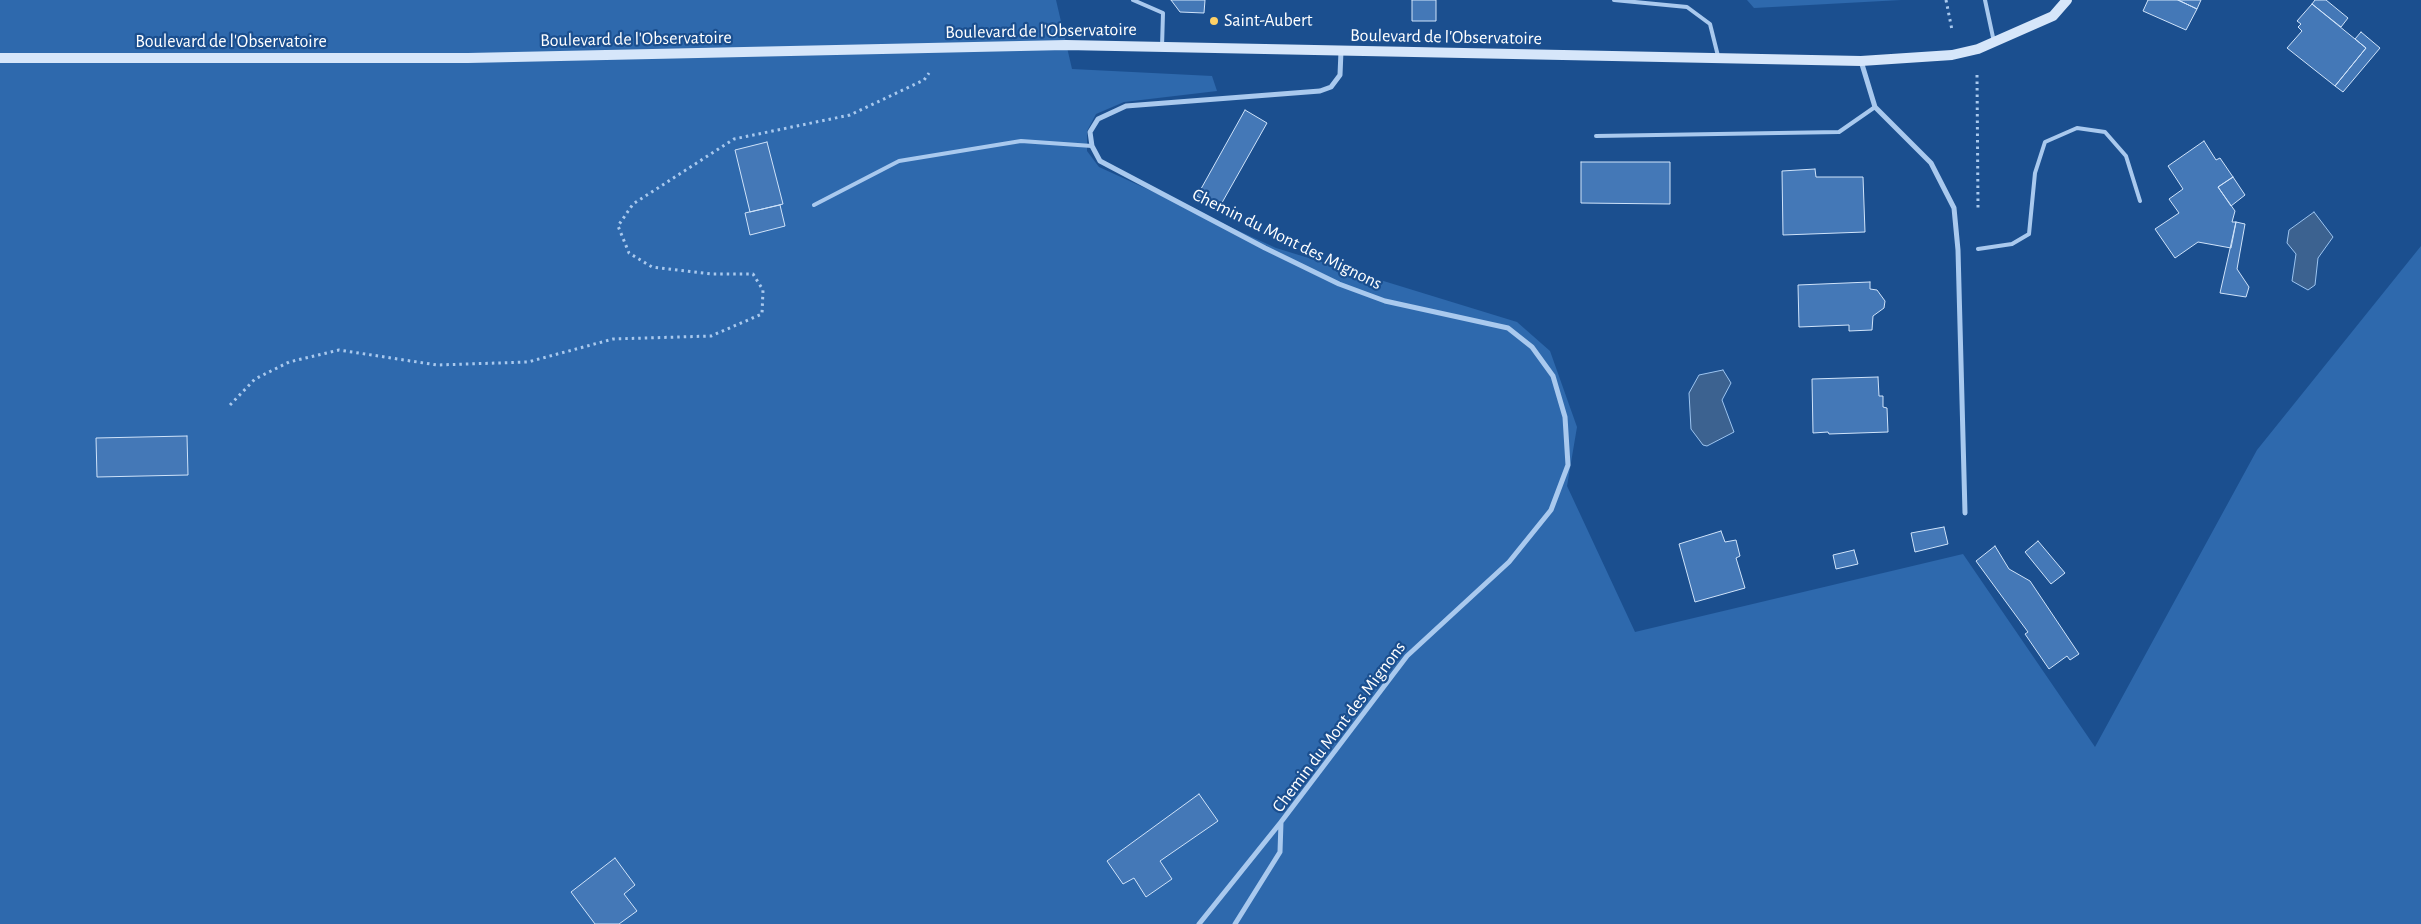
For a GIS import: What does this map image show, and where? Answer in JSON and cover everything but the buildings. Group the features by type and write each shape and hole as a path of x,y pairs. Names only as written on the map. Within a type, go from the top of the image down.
{"main road":[{"name":"Boulevard de l'Observatoire","path":"0,58 468,58 1066,45 1861,61 1952,56 1978,49 2053,16 2067,0"}],"street":[{"path":"1092,146 1090,132 1098,119 1126,106 1301,92 1331,87 1340,75 1341,51"},
{"path":"1861,61 1875,107 1931,163 1954,208 1958,270 1964,512"},
{"name":"Chemin du Mont des Mignons","path":"1092,146 1100,161 1265,248 1339,284 1385,302 1508,328 1532,347 1553,376 1565,417 1568,465 1551,510 1509,562 1407,656 1281,822 1280,852 1235,924"},
{"path":"1199,924 1281,822"}],"lane":[{"path":"1133,0 1163,13 1162,47"},
{"path":"1614,0 1654,2 1687,7 1710,24 1719,58"},
{"path":"1985,0 1994,42"},
{"path":"1596,136 1839,132 1875,107"},
{"path":"1978,249 2012,244 2029,234 2036,173 2045,142 2077,128 2105,132 2126,156 2140,201"},
{"path":"814,205 899,161 1021,140 1092,146"}],"path":[{"path":"1946,0 1952,30"},
{"path":"230,405 255,379 289,362 339,350 437,366 528,362 613,339 711,336 762,314 763,290 753,274 712,274 652,267 629,253 618,226 633,204 734,139 850,114 924,80 947,48"}],"shaded area":[{"path":"0,0 1056,0 1072,69 1212,76 1217,91 1124,102 1096,114 1087,131 1087,151 1099,167 1276,248 1517,322 1550,351 1577,427 1567,486 1635,632 1963,554 2095,747 2257,450 2421,246 2421,924 0,924"},
{"path":"1747,0 1901,0 1754,8"},
{"path":"2314,212 2333,237 2318,258 2315,285 2308,290 2292,281 2296,254 2287,243 2289,230"},
{"path":"1723,370 1731,383 1722,400 1734,432 1707,446 1703,445 1691,429 1689,393 1699,375"}],"place":[{"name":"Saint-Aubert","path":"1214,21"}]}
